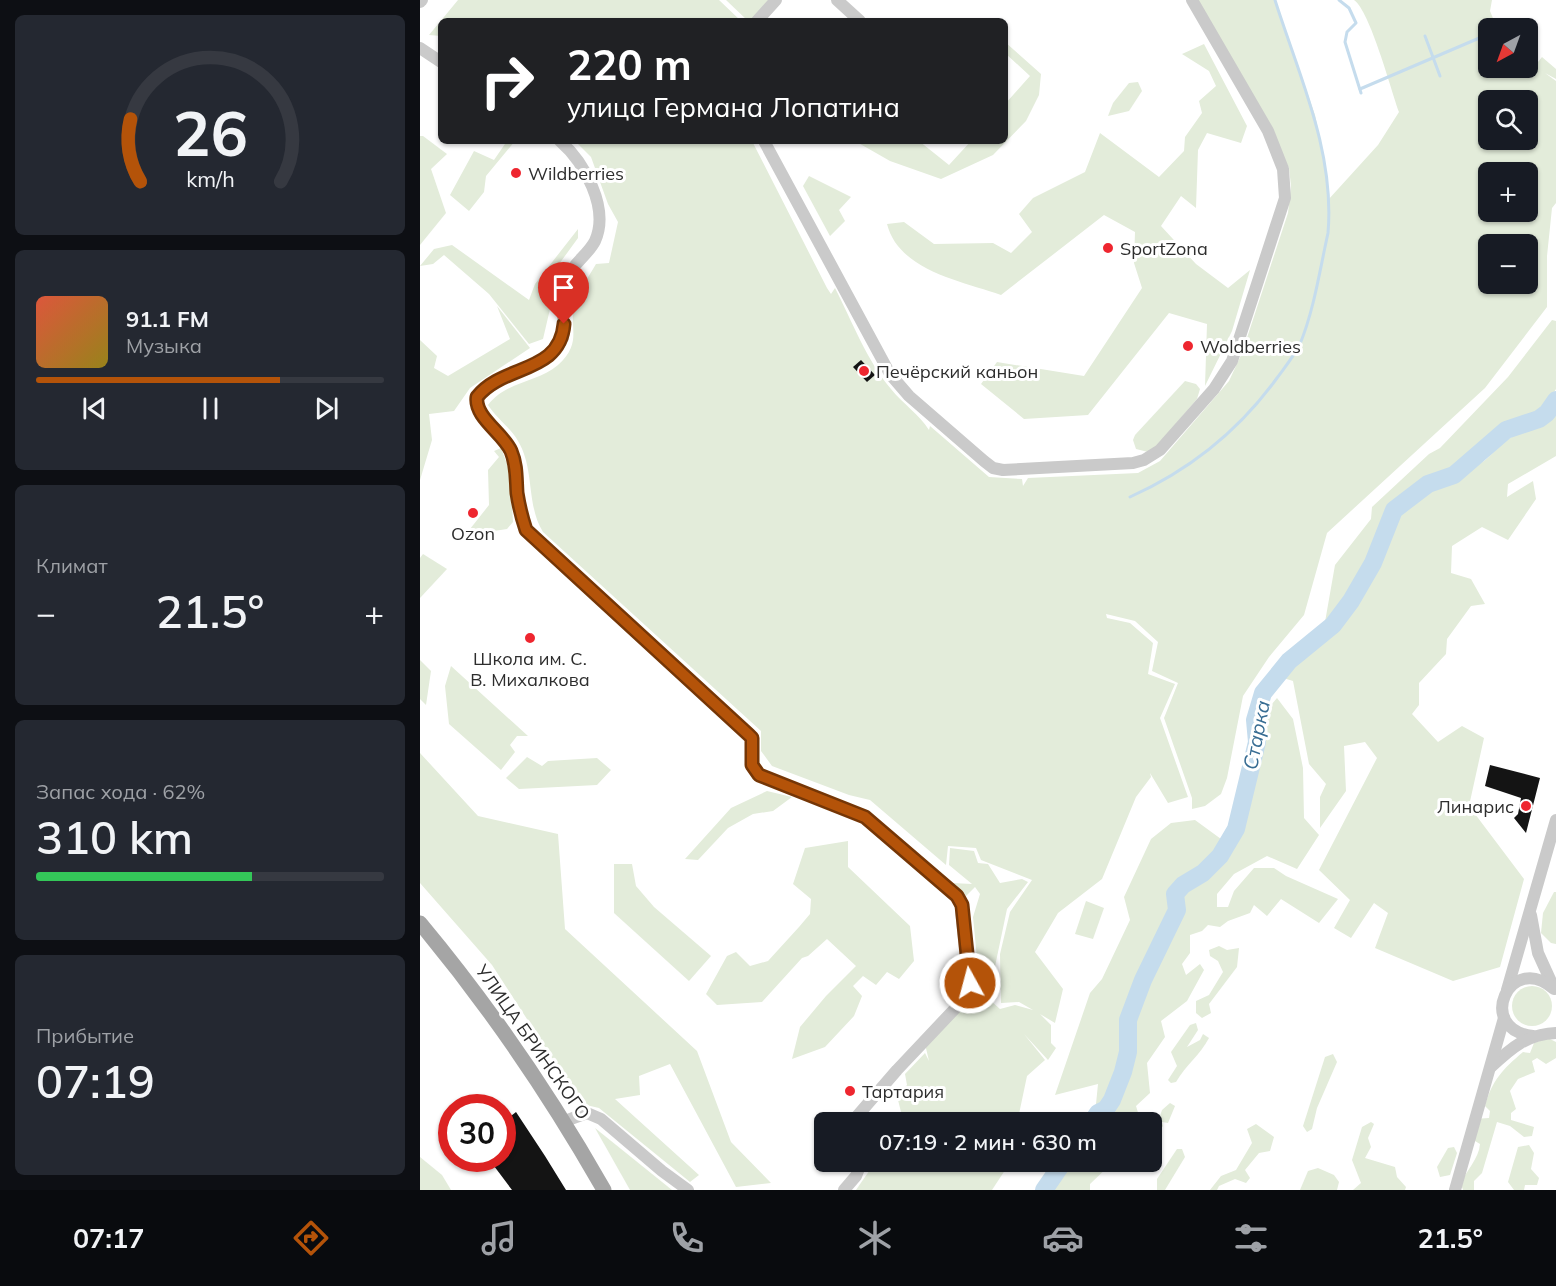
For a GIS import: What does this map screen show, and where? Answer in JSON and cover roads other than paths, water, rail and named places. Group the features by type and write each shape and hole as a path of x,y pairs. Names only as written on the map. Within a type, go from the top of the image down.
{"main road":[{"name":"УЛИЦА БРИНСКОГО","path":"420,923 455,965 517,1048 565,1121 604,1190"}],"street":[{"path":"760,18 776,0"},
{"path":"837,0 857,18"},
{"path":"766,144 890,374 909,396 993,468 1003,470 1133,463 1153,456 1214,389 1232,361 1276,234 1285,198 1283,170 1269,131 1192,0"},
{"path":"420,48 438,60"},
{"path":"563,144 577,157 589,178 597,204 597,234 594,243 566,278 563,290 564,331 560,345 544,359 491,384 477,397 476,404 512,452 520,511 526,530 752,738 752,765 759,775 865,817 960,900 969,990 965,998 861,1112"},
{"path":"1455,1190 1504,1018 1502,1004 1556,820"},
{"path":"1530,910 1538,953 1555,990"},
{"path":"1507,990 1525,978 1536,978 1546,982 1555,990"},
{"path":"1504,1018 1516,1032 1544,1034"},
{"path":"1490,1068 1517,1043 1544,1034 1556,1023"},
{"path":"565,1121 587,1113 601,1119 688,1190"},
{"path":"844,1190 858,1172"}],"waterway":[{"path":"1130,497 1193,462 1246,416 1295,353 1309,317 1328,233 1329,203 1326,173 1313,114 1275,0"},
{"path":"1339,0 1349,8 1356,23 1347,32 1345,42 1361,93"},
{"path":"1425,36 1440,76"},
{"path":"1360,89 1478,39"},
{"name":"Старка","path":"1100,1112 1106,1109 1112,1100 1123,1072 1128,1052 1128,1020 1143,980 1177,910 1175,894 1183,885 1203,873 1220,856 1236,829 1257,742 1255,720 1263,693 1289,661 1333,625 1351,601 1373,563 1394,510 1428,484 1454,475 1506,430 1539,419 1547,413 1556,400"},
{"name":"Старка","path":"1044,1190 1056,1172"}],"place":[{"name":"Wildberries","path":"516,173"},
{"name":"SportZona","path":"1108,248"},
{"name":"Woldberries","path":"1188,346"},
{"name":"Печёрский каньон","path":"864,371"},
{"name":"Ozon","path":"473,513"},
{"name":"Школа им. С. В. Михалкова","path":"530,638"},
{"name":"Линарис","path":"1526,806"},
{"name":"Тартария","path":"850,1091"}]}
